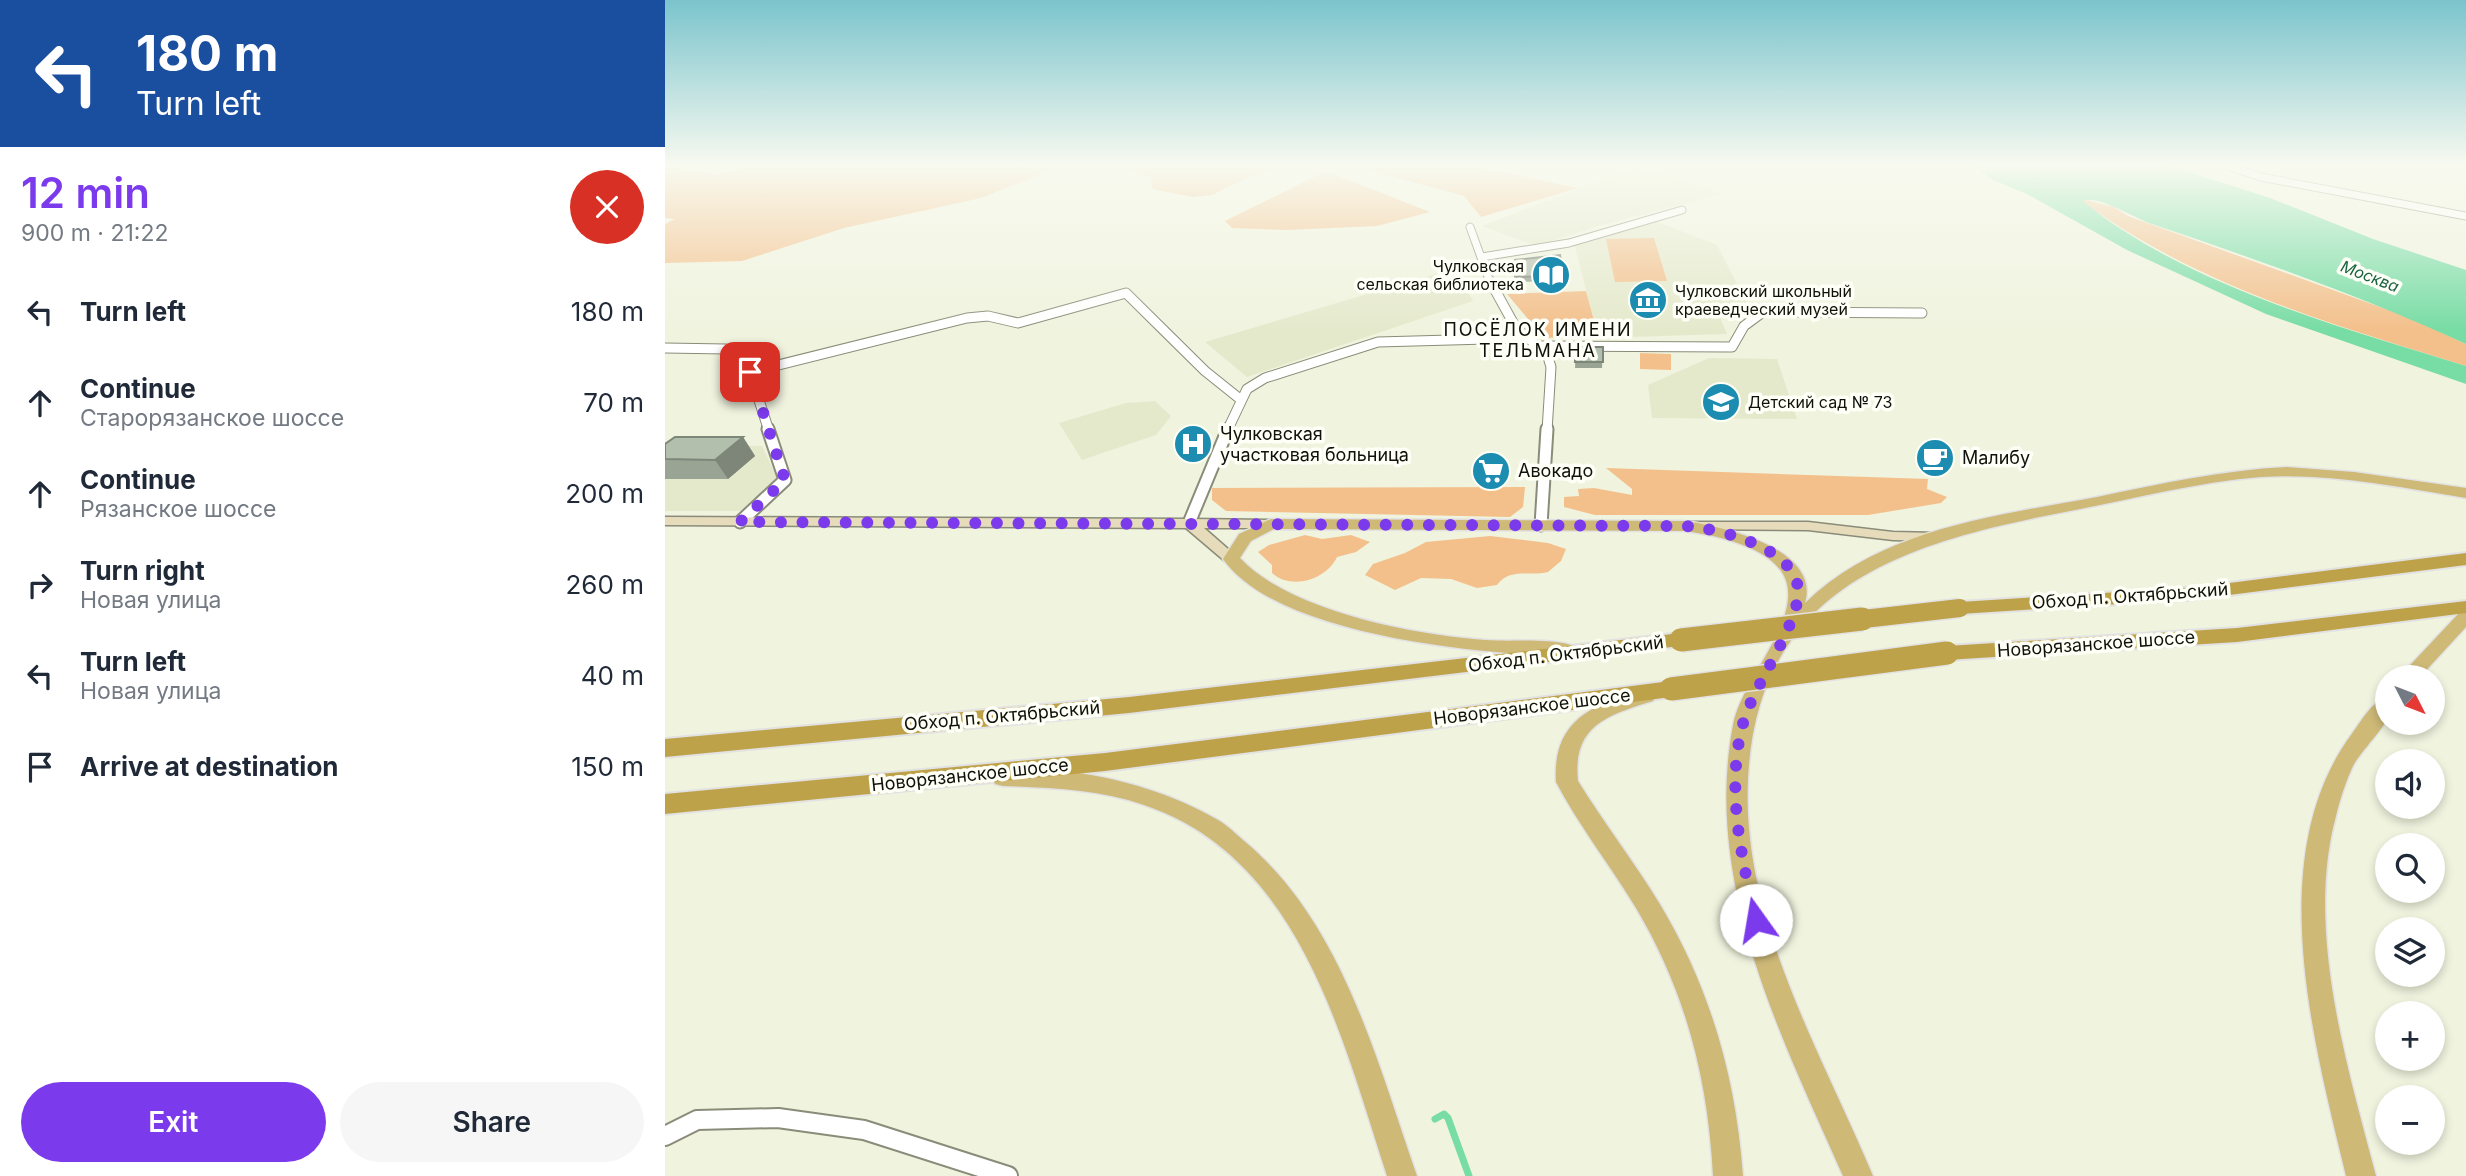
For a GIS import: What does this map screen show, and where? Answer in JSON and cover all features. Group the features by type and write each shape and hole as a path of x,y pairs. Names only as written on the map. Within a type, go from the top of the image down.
{"highway":[{"name":"Обход п. Октябрьский","path":"665,748 1129,705 1960,608 2198,593 2466,559"},
{"name":"Новорязанское шоссе","path":"665,804 1105,762 1947,653 2237,635 2466,607"}],"main road":[{"path":"1778,646 1814,606 1859,571 1905,547 1936,537 2070,506 2246,474 2285,472 2355,476 2466,494"},
{"path":"665,521 1808,526 1893,536 1936,537"},
{"path":"1189,523 1231,559 1241,572 1261,586 1301,604 1436,641 1507,648 1589,651"},
{"path":"1231,559 1245,538 1271,524"},
{"path":"1684,526 1718,529 1746,539 1777,558 1792,573 1798,588 1798,598 1778,646 1758,682 1743,722 1737,765 1736,810 1742,859 1756,920 1787,1013 1858,1176"},
{"path":"2420,665 2466,616"},
{"path":"1671,689 1598,715 1578,729 1566,746 1564,765 1573,791 1654,916 1697,1002 1716,1065 1725,1126 1728,1176"},
{"path":"2361,1176 2328,1040 2314,913 2318,838 2341,768 2375,721"},
{"path":"961,777 1071,780 1117,788 1160,801 1205,822 1239,845 1270,876 1300,917 1343,1009 1402,1176"}],"street":[{"path":"1482,257 1569,243 1645,221"},
{"path":"1470,227 1493,293 1523,338 1547,354 1551,367 1541,525"},
{"path":"750,372 967,318 988,316 1018,323 1126,293 1205,371 1240,399"},
{"path":"1533,346 1732,347 1744,326 1763,312 1923,313"},
{"path":"1189,523 1240,399 1247,389 1265,378 1378,342 1523,338"},
{"path":"665,348 740,351 750,372 785,480 740,522"},
{"path":"665,1136 697,1120 778,1118 864,1130 1008,1176"}],"shaded area":[{"path":"671,221 877,221 844,228 742,261 665,263 665,224"},
{"path":"1225,221 1396,221 1377,226 1287,230 1232,228"},
{"path":"1495,221 1618,221 1536,246 1482,226"},
{"path":"1655,221 1717,245 1752,313 1719,315 1727,334 1598,338 1575,246"},
{"path":"2110,221 2142,221 2405,316 2466,344 2466,366 2267,300 2218,279"},
{"path":"1654,238 1667,281 1615,282 1606,239"},
{"path":"1456,268 1473,301 1247,377 1205,342"},
{"path":"1586,291 1598,336 1544,338 1507,294"},
{"path":"1640,353 1671,354 1671,370 1640,369"},
{"name":"Детский сад № 73","path":"1709,358 1777,359 1797,419 1652,418 1648,385"},
{"path":"1155,401 1171,416 1156,435 1082,460 1059,423 1126,403"},
{"path":"665,444 762,446 779,481 745,511 665,511"},
{"path":"1606,468 1928,479 1927,489 1947,497 1941,503 1868,515 1595,515 1564,507 1564,497 1579,496 1578,489 1594,488 1632,495 1632,489"},
{"path":"1525,487 1523,507 1510,517 1226,511 1212,500 1212,488"},
{"path":"1305,535 1322,539 1351,535 1370,542 1356,552 1337,557 1325,571 1308,580 1289,581 1272,573 1272,565 1258,552 1269,545"},
{"path":"1490,536 1548,543 1566,549 1561,561 1548,572 1514,574 1502,579 1497,585 1477,588 1451,579 1421,578 1395,590 1365,575 1373,564 1405,553 1426,542"}],"water":[{"path":"2075,221 2110,221 2168,256 2215,280 2317,319 2466,366 2466,384 2266,314 2127,250"},
{"name":"Москва","path":"2145,221 2327,221 2466,270 2466,344 2311,280"}],"building":[{"path":"1560,255 1563,276 1515,277 1515,260"},
{"path":"1576,347 1603,347 1603,362 1575,362"},
{"path":"675,437 743,437 715,460 665,459 665,444"}],"waterway":[{"path":"1435,1119 1444,1114 1448,1118 1469,1176"}],"place":[{"name":"Чулковская сельская библиотека","path":"1551,275"},
{"name":"Чулковский школьный краеведческий музей","path":"1648,300"},
{"name":"Детский сад № 73","path":"1721,402"},
{"name":"Чулковская участковая больница","path":"1193,444"},
{"name":"Малибу","path":"1935,458"},
{"name":"Авокадо","path":"1491,471"}],"district":[{"name":"ПОСЁЛОК ИМЕНИ ТЕЛЬМАНА","path":"1538,340"}],"route":[{"path":"750,372 785,480 740,522 1684,526 1718,529 1746,539 1777,558 1792,573 1798,588 1795,609 1758,682 1743,722 1737,765 1736,810 1742,859 1756,920"}]}
